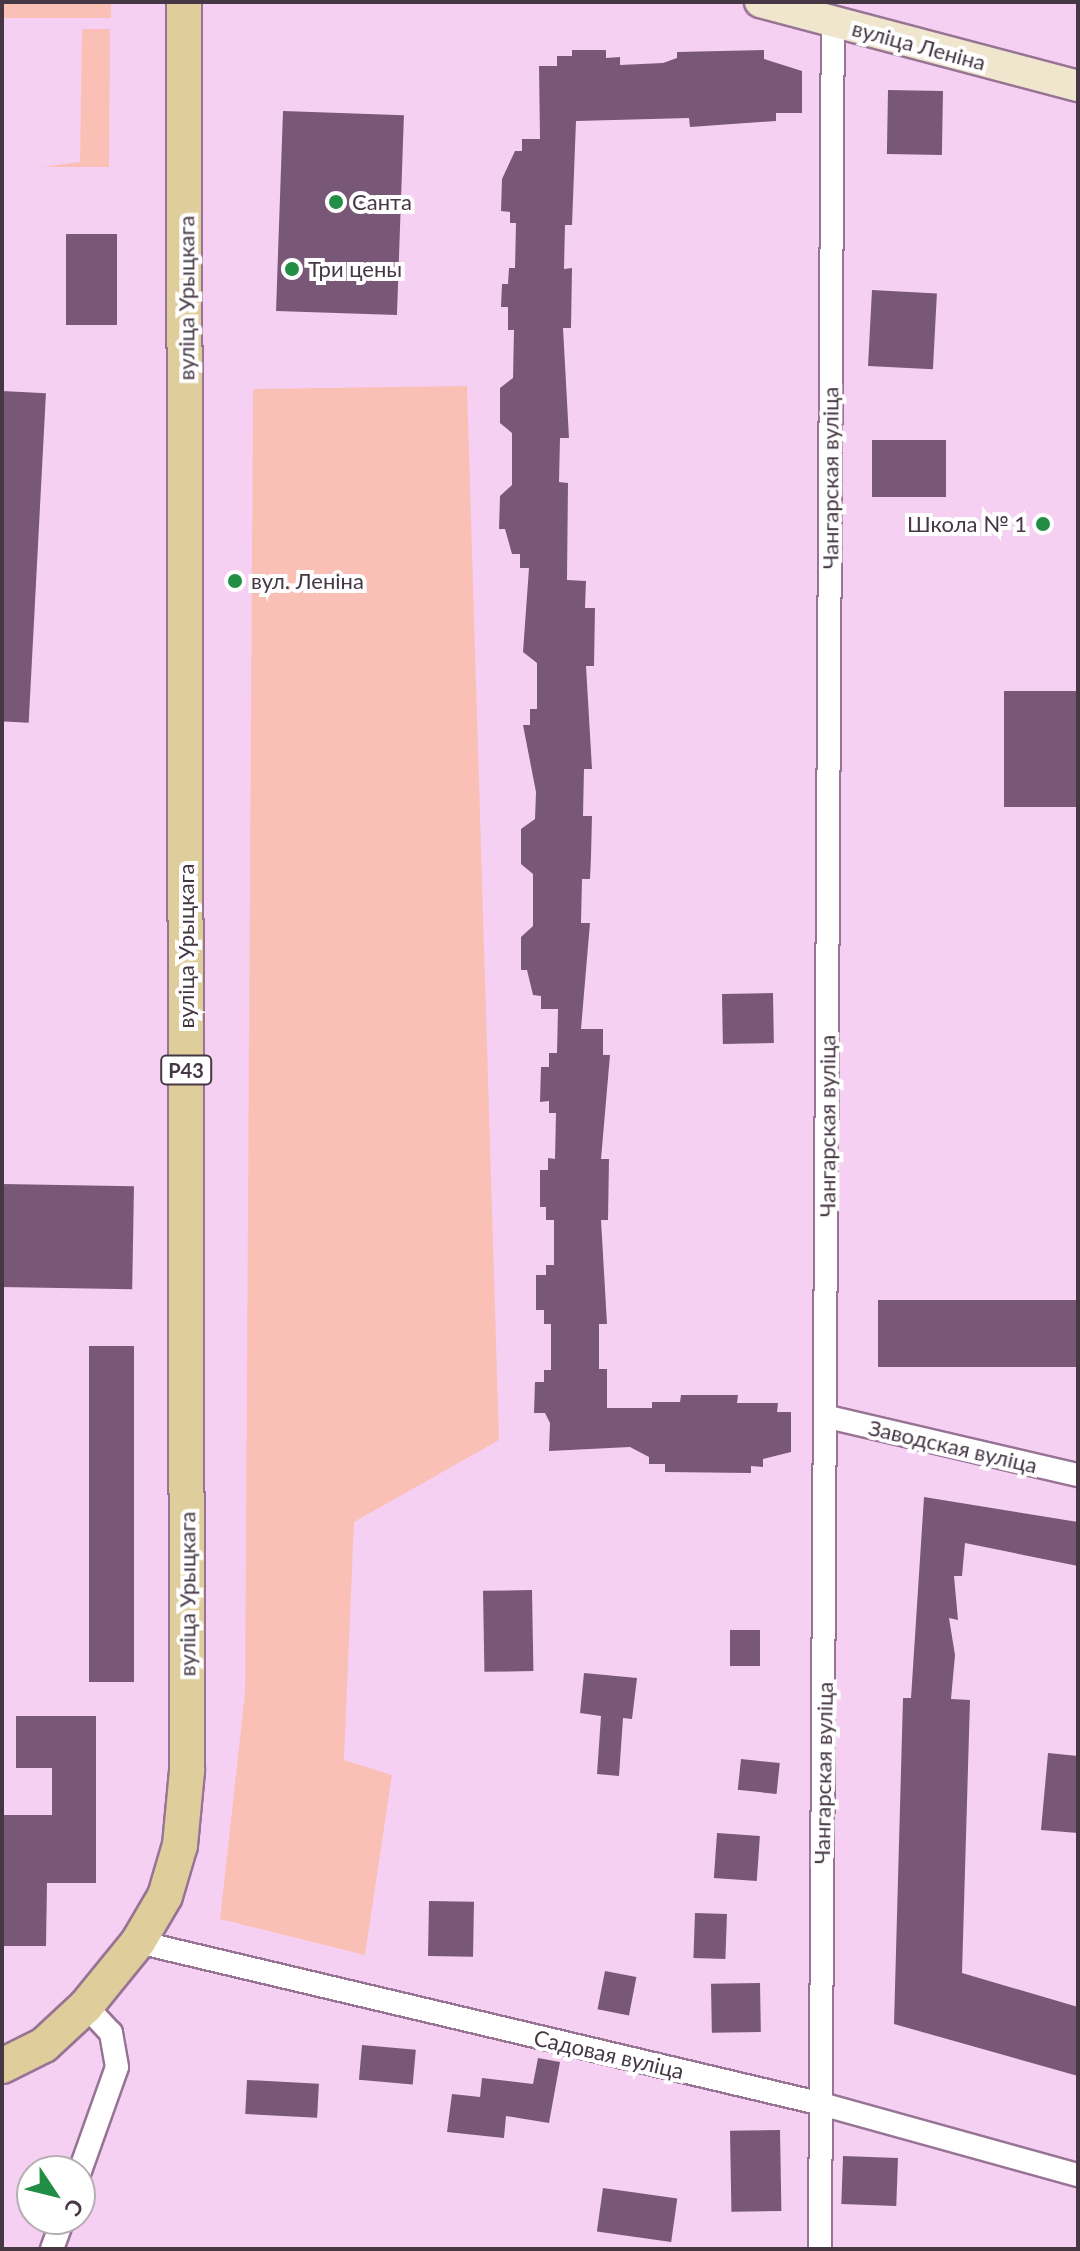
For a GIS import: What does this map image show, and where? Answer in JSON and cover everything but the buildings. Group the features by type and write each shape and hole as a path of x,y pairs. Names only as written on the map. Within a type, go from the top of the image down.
{"main road":[{"name":"вуліца Урыцкага","path":"2,2066 44,2045 86,2006 138,1942 165,1896 180,1845 187,1771 184,2"},
{"name":"вуліца Леніна","path":"760,2 833,12 1078,86"}],"street":[{"name":"Чангарская вуліца","path":"820,2249 818,2103 828,1417 833,12"},
{"name":"Заводская вуліца","path":"828,1417 1078,1475"},
{"name":"Садовая вуліца","path":"138,1942 818,2103 1078,2175"},
{"path":"86,2006 111,2033 117,2067 86,2155"}],"shaded area":[{"path":"2,2 111,2 111,18 2,18"},
{"path":"82,29 110,29 109,167 42,167 80,162"},
{"path":"467,386 499,1440 354,1522 344,1760 392,1775 365,1955 220,1919 245,1693 253,389"}],"place":[{"name":"Санта","path":"336,202"},
{"name":"Три цены","path":"292,269"},
{"name":"Школа № 1","path":"1043,524"},
{"name":"вул. Леніна","path":"235,581"}]}
